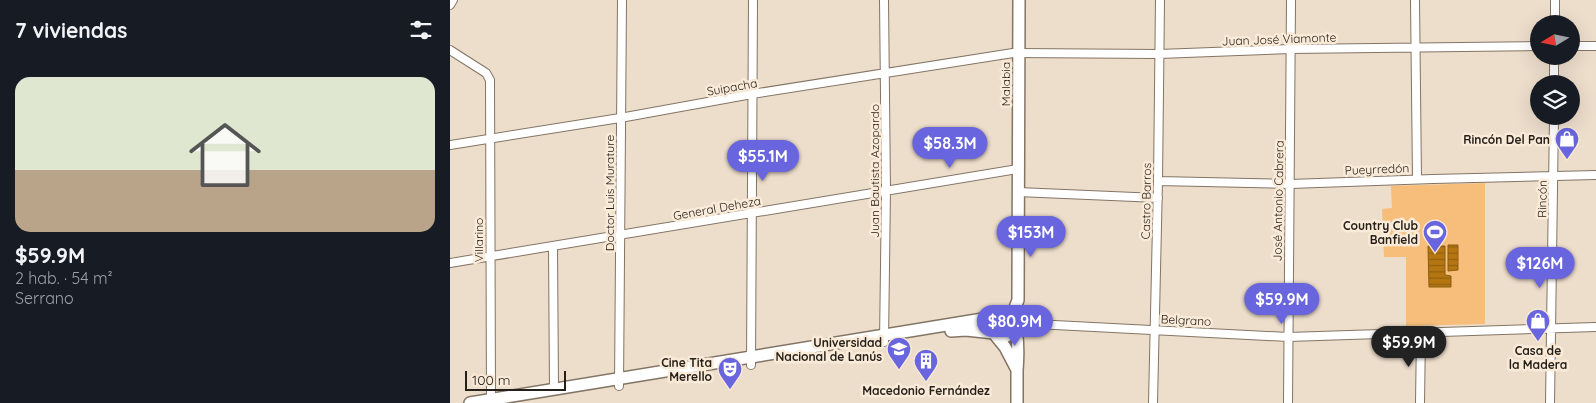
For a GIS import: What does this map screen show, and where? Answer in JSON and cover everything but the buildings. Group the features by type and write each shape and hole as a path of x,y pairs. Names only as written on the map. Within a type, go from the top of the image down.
{"main road":[{"name":"Malabia","path":"1017,403 1018,341 1013,322 1018,300 1019,0"},
{"path":"510,403 884,338 995,318 998,315 1004,314 1013,322 1014,330 1008,336 1000,337 958,330 884,338"},
{"path":"995,318 991,325 995,335 1009,353 1017,372"},
{"path":"470,403 554,390 618,383"}],"street":[{"path":"450,5 453,0"},
{"name":"Doctor Luis Murature","path":"618,383 622,0"},
{"path":"751,361 753,0"},
{"name":"Juan Bautista Azopardo","path":"884,0 886,190 884,338"},
{"name":"Castro Barros","path":"1153,403 1160,0"},
{"name":"José Antonio Cabrera","path":"1288,403 1291,0"},
{"path":"1415,0 1417,179"},
{"path":"1554,15 1555,0"},
{"name":"Juan José Viamonte","path":"1019,54 1159,54 1290,49 1530,46"},
{"path":"1580,46 1596,46"},
{"name":"Villarino","path":"450,50 489,76 490,401"},
{"name":"Suipacha","path":"450,145 620,118 752,94 1019,54"},
{"name":"Rincón","path":"1550,403 1554,125"},
{"name":"General Deheza","path":"450,263 1018,169"},
{"name":"Pueyrredón","path":"1158,181 1290,184 1596,175"},
{"path":"1018,192 1158,198"},
{"path":"553,247 554,390"},
{"name":"Belgrano","path":"1013,322 1288,337 1596,327"},
{"path":"1420,403 1421,333"}],"shaded area":[{"name":"Country Club Banfield","path":"1485,183 1485,324 1406,326 1406,257 1384,257 1382,209 1392,208 1391,186"},
{"path":"1448,245 1458,245 1458,270 1448,271"},
{"path":"1428,246 1445,246 1445,275 1451,276 1451,287 1429,287"}],"place":[{"name":"Rincón Del Pan","path":"1567,160"},
{"name":"Country Club Banfield","path":"1435,253"},
{"name":"Casa de la Madera","path":"1538,342"},
{"name":"Universidad Nacional de Lanús","path":"899,370"},
{"name":"Macedonio Fernández","path":"926,382"},
{"name":"Cine Tita Merello","path":"730,390"}]}
